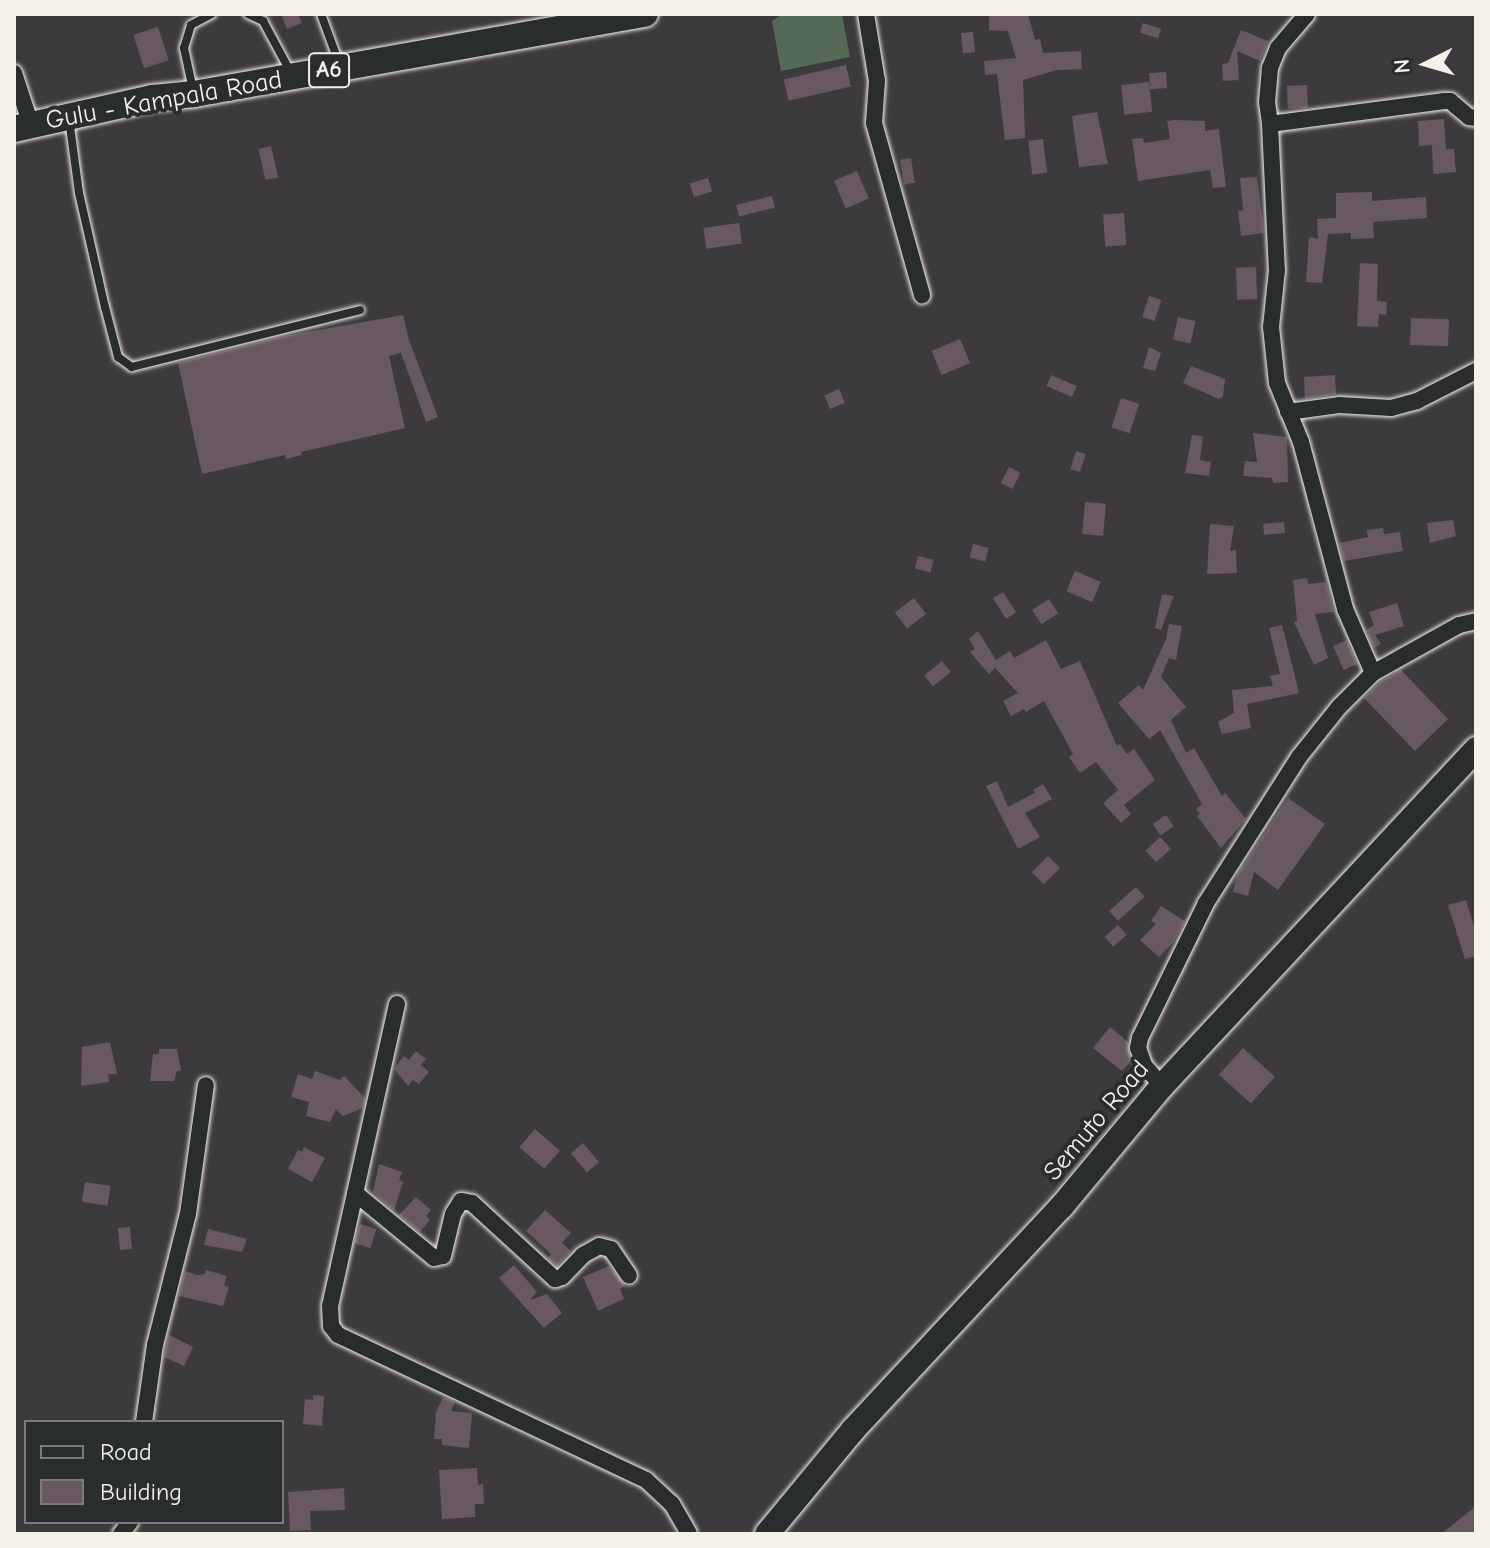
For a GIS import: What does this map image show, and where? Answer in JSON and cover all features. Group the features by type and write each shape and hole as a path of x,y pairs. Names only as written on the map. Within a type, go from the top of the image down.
{"main road":[{"name":"Gulu - Kampala Road","path":"22,127 153,98 294,77 645,14"},
{"name":"Semuto Road","path":"767,1534 853,1430 1062,1206 1162,1086 1473,757"}],"street":[{"path":"866,14 877,81 874,123 922,295"},
{"path":"1307,14 1278,48 1270,68 1267,102 1277,270 1273,351 1277,383 1306,461 1345,609 1373,673"},
{"path":"14,73 22,127"},
{"path":"1270,124 1444,101 1450,101 1469,117 1476,118"},
{"path":"1288,412 1339,405 1391,408 1417,401 1476,371"},
{"path":"1162,1086 1144,1065 1138,1048 1206,903 1299,757 1339,707 1373,673 1459,625 1476,621"},
{"path":"397,1004 328,1317 338,1335 646,1480 672,1504 689,1534"},
{"path":"144,1420 155,1345 188,1214 206,1085"},
{"path":"355,1193 434,1258 443,1256 453,1214 461,1201 472,1203 555,1279 562,1277 583,1255 599,1246 611,1249 629,1276"}],"lane":[{"path":"194,94 184,48 191,25 212,14"},
{"path":"248,14 263,21 294,77"},
{"path":"321,14 340,67"},
{"path":"69,118 79,193 105,307 118,357 132,367 360,310"}],"green space":[{"path":"783,14 842,14 850,57 781,71 772,21"}],"building":[{"path":"281,14 298,14 302,23 287,29"},
{"path":"989,14 1028,14 1035,40 1040,39 1043,53 1081,51 1082,69 1057,70 1023,80 1025,138 1005,140 997,74 985,75 984,61 1016,58 1008,31 989,30"},
{"path":"1143,23 1161,29 1158,38 1140,33"},
{"path":"158,27 169,60 144,68 133,35"},
{"path":"1241,30 1268,41 1260,61 1237,51 1239,80 1223,81 1222,64 1228,63"},
{"path":"973,32 975,52 963,53 961,33"},
{"path":"846,65 851,86 789,101 784,79"},
{"path":"1166,72 1167,88 1150,89 1149,73"},
{"path":"1149,82 1152,112 1124,115 1121,85"},
{"path":"1307,85 1308,108 1288,109 1287,86"},
{"path":"1097,112 1108,164 1079,167 1072,116"},
{"path":"1444,119 1446,149 1454,149 1456,172 1433,174 1432,145 1419,146 1418,121"},
{"path":"1167,121 1205,121 1205,131 1219,129 1226,187 1213,188 1210,170 1138,181 1132,139 1143,138 1144,143 1170,139"},
{"path":"1043,139 1047,173 1032,175 1028,141"},
{"path":"271,146 278,177 266,180 258,149"},
{"path":"911,158 915,183 904,184 900,160"},
{"path":"857,171 869,199 846,208 834,181"},
{"path":"1257,177 1264,233 1241,236 1238,211 1243,210 1240,178"},
{"path":"708,178 712,191 694,197 690,184"},
{"path":"1372,192 1372,201 1426,197 1427,218 1373,222 1374,238 1351,239 1351,233 1328,234 1322,283 1306,282 1309,237 1318,239 1317,219 1336,218 1336,193"},
{"path":"772,196 775,208 739,217 736,205"},
{"path":"1124,213 1126,245 1105,246 1103,214"},
{"path":"739,223 742,244 706,249 703,228"},
{"path":"1360,263 1378,264 1377,301 1387,302 1386,315 1379,314 1378,327 1357,326"},
{"path":"1256,267 1257,299 1237,300 1236,268"},
{"path":"1149,296 1161,300 1155,321 1142,317"},
{"path":"403,315 409,340 438,417 426,422 401,353 389,356 405,428 301,452 302,455 286,459 285,455 202,474 178,363 280,337"},
{"path":"1178,317 1196,321 1190,343 1173,339"},
{"path":"1411,318 1449,319 1448,346 1410,345"},
{"path":"960,339 970,363 942,375 931,351"},
{"path":"1149,347 1161,353 1155,371 1143,368"},
{"path":"1191,366 1225,379 1223,396 1219,399 1183,383"},
{"path":"1051,375 1077,386 1072,397 1046,386"},
{"path":"1335,375 1336,394 1305,399 1304,377"},
{"path":"839,389 845,403 830,409 824,395"},
{"path":"1121,398 1139,404 1129,433 1111,427"},
{"path":"1253,433 1287,437 1288,482 1273,483 1272,478 1243,476 1245,461 1257,462"},
{"path":"1192,435 1203,436 1200,460 1211,462 1209,476 1185,473"},
{"path":"1076,451 1086,454 1080,472 1070,469"},
{"path":"1009,467 1021,473 1012,489 1001,483"},
{"path":"1085,502 1106,504 1103,536 1082,534"},
{"path":"1453,520 1456,536 1430,543 1427,523"},
{"path":"1284,522 1285,533 1264,535 1263,524"},
{"path":"1210,524 1234,526 1230,551 1236,550 1237,573 1207,574"},
{"path":"1383,528 1384,534 1400,532 1403,551 1344,561 1339,543 1368,537 1367,530"},
{"path":"973,544 989,548 985,561 970,558"},
{"path":"918,556 934,560 930,572 915,569"},
{"path":"1075,571 1101,582 1092,602 1066,591"},
{"path":"1307,578 1308,584 1326,582 1334,612 1315,614 1328,658 1314,665 1294,622 1297,621 1293,580"},
{"path":"1003,592 1016,612 1006,619 993,599"},
{"path":"1162,594 1174,596 1161,630 1155,628"},
{"path":"914,598 926,614 907,628 895,612"},
{"path":"1049,599 1058,613 1041,624 1032,610"},
{"path":"1397,603 1404,626 1375,635 1381,644 1374,648 1366,630 1374,625 1369,612"},
{"path":"1169,624 1182,626 1176,660 1169,658 1161,677 1186,707 1171,720 1186,753 1194,748 1222,796 1225,793 1246,819 1221,848 1197,816 1200,814 1196,809 1202,804 1160,730 1149,739 1118,703 1139,685 1143,690 1166,639"},
{"path":"1282,625 1299,693 1247,704 1251,728 1222,734 1218,722 1234,713 1232,690 1273,686 1270,676 1280,674 1269,628"},
{"path":"978,631 996,660 1010,651 1014,658 1046,640 1061,669 1080,661 1117,746 1120,744 1127,754 1134,749 1155,780 1124,805 1131,814 1121,823 1103,803 1118,790 1096,762 1080,773 1069,757 1073,754 1044,701 1026,712 1024,709 1011,716 1003,701 1018,693 995,668 989,674 970,652 975,649 969,639"},
{"path":"1347,640 1357,664 1343,670 1333,646"},
{"path":"942,661 951,672 933,686 924,675"},
{"path":"1401,670 1448,719 1415,751 1364,698 1380,682"},
{"path":"997,781 1008,807 1035,793 1033,790 1043,784 1052,799 1025,813 1040,837 1018,849 986,786"},
{"path":"1288,798 1325,824 1278,890 1254,872 1248,896 1233,892 1237,875"},
{"path":"1166,815 1174,827 1161,836 1153,824"},
{"path":"1160,837 1171,849 1156,862 1145,851"},
{"path":"1048,856 1060,868 1044,884 1032,872"},
{"path":"1136,887 1145,897 1118,921 1109,911"},
{"path":"1466,900 1476,933 1476,956 1465,959 1448,905"},
{"path":"1161,906 1185,921 1172,944 1159,957 1140,940 1156,924 1151,921"},
{"path":"1118,925 1127,935 1113,947 1105,937"},
{"path":"1110,1027 1128,1042 1131,1061 1122,1071 1093,1048"},
{"path":"110,1042 117,1074 108,1074 109,1082 81,1086 82,1047"},
{"path":"1243,1048 1275,1077 1251,1104 1219,1075"},
{"path":"159,1049 177,1049 181,1071 177,1071 174,1081 150,1081 153,1054 159,1054"},
{"path":"416,1051 426,1059 421,1065 429,1072 419,1084 413,1080 408,1086 394,1069 404,1056 409,1060"},
{"path":"315,1071 340,1080 344,1076 365,1098 363,1108 343,1116 336,1109 330,1122 306,1116 309,1102 291,1097 298,1074 312,1079"},
{"path":"535,1129 560,1151 544,1169 519,1147"},
{"path":"583,1143 599,1162 587,1172 571,1153"},
{"path":"304,1147 325,1158 312,1182 288,1169 298,1150 302,1152"},
{"path":"379,1164 402,1172 399,1180 403,1182 394,1211 373,1192"},
{"path":"85,1182 111,1186 108,1206 82,1202"},
{"path":"416,1197 431,1210 426,1216 430,1220 420,1232 399,1215"},
{"path":"545,1210 571,1233 562,1243 571,1251 557,1266 548,1258 551,1254 526,1231"},
{"path":"360,1224 376,1229 370,1248 354,1243"},
{"path":"130,1227 132,1249 120,1250 118,1228"},
{"path":"208,1229 247,1239 242,1252 204,1245"},
{"path":"514,1265 537,1292 530,1300 547,1294 562,1313 544,1328 499,1278"},
{"path":"609,1266 625,1286 620,1289 624,1299 598,1311 583,1277"},
{"path":"206,1270 227,1276 224,1285 229,1287 223,1306 179,1296 185,1271 197,1275 205,1274"},
{"path":"169,1335 193,1347 184,1366 164,1357"},
{"path":"313,1395 324,1396 322,1426 303,1424 305,1399 313,1400"},
{"path":"443,1397 455,1402 451,1411 472,1413 469,1448 442,1445 442,1439 434,1439 436,1412"},
{"path":"477,1468 478,1485 483,1484 484,1504 475,1504 475,1517 442,1519 439,1470"},
{"path":"344,1488 345,1510 310,1511 311,1530 290,1531 288,1492"},
{"path":"1476,1506 1476,1534 1441,1534"}]}
